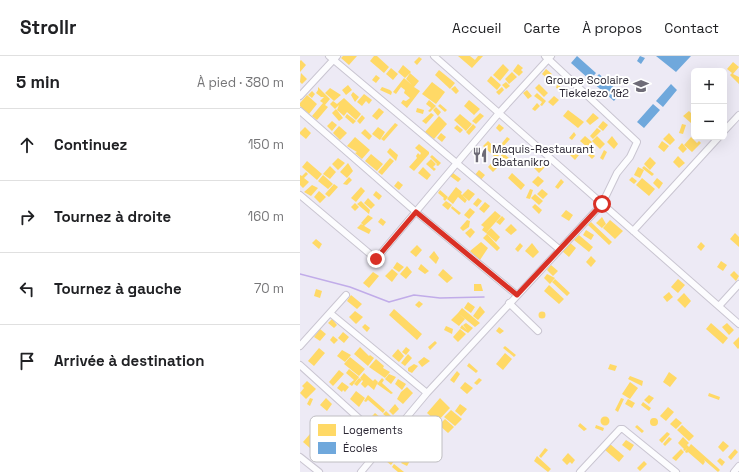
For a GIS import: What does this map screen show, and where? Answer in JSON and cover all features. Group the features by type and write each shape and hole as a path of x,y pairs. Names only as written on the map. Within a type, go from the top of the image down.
{"street":[{"path":"434,56 739,324"},
{"path":"300,96 333,57 457,164 559,249"},
{"path":"300,195 376,259 548,57 637,142 630,157 617,173 602,204 509,303 407,416"},
{"path":"300,111 416,212 517,295"},
{"path":"727,129 739,115"},
{"path":"633,231 716,140"},
{"path":"719,306 739,284"},
{"path":"300,346 346,295"},
{"path":"509,303 538,331"},
{"path":"330,313 427,393"},
{"path":"300,365 356,416"},
{"path":"581,472 620,429 623,429 676,472"},
{"path":"300,456 319,472"},
{"path":"361,472 369,462"},
{"path":"734,472 739,466"}],"building: Logements":[{"path":"343,56 357,56 349,65 341,58"},
{"path":"374,56 377,56 389,67 384,73 370,61"},
{"path":"458,56 470,56 475,60 478,56 483,56 472,68"},
{"path":"419,57 422,59 417,65 414,62"},
{"path":"301,60 306,65 300,72 300,61"},
{"path":"733,62 739,67 733,74 739,77 739,84 730,75 732,73 727,69"},
{"path":"503,64 509,70 500,81 493,75"},
{"path":"518,64 523,68 521,70 523,72 519,76 513,71"},
{"path":"403,65 411,72 405,78 398,72"},
{"path":"391,68 398,74 393,80 386,74"},
{"path":"546,69 552,74 548,79 542,74"},
{"path":"439,70 455,83 450,89 435,75"},
{"path":"512,72 517,77 509,84 505,79"},
{"path":"301,73 307,79 302,84 300,82"},
{"path":"410,73 419,81 414,87 420,91 407,108 401,103 403,100 406,101 410,98 404,93 405,90 401,87 396,94 393,92 404,78 412,85 406,79"},
{"path":"376,75 380,78 376,83 372,80"},
{"path":"491,76 501,85 497,90 487,81"},
{"path":"558,81 562,82 559,89 556,88"},
{"path":"432,82 445,92 436,104 422,94"},
{"path":"506,82 510,86 506,89 502,85"},
{"path":"539,84 548,93 544,97 535,88"},
{"path":"348,85 352,90 346,95 342,90"},
{"path":"455,86 459,91 456,94 451,89"},
{"path":"318,87 330,99 325,105 328,107 317,120 312,116 323,103 320,101 324,97 321,97 316,93"},
{"path":"382,87 390,90 392,92 391,95 380,90"},
{"path":"502,87 504,90 499,95 496,92"},
{"path":"330,88 341,95 334,101 325,93"},
{"path":"527,90 532,96 528,99 523,93"},
{"path":"312,91 315,94 312,98 308,95"},
{"path":"353,92 359,97 355,102 351,95"},
{"path":"537,93 546,101 542,106 540,105 542,102 534,96"},
{"path":"364,94 372,100 369,104 366,101 362,106 357,102"},
{"path":"307,95 317,104 309,114 300,106 300,103"},
{"path":"554,96 559,100 553,106 548,102"},
{"path":"344,98 361,114 356,120 347,112 344,116 337,110 339,105 335,109 330,104 333,101 337,104"},
{"path":"429,100 436,106 430,112 428,111 431,108 426,104"},
{"path":"469,100 480,109 474,115 464,106"},
{"path":"537,103 540,106 535,111 532,109"},
{"path":"440,104 447,110 445,112 438,106"},
{"path":"436,107 441,112 438,116 433,110"},
{"path":"379,108 384,112 377,120 372,116"},
{"path":"417,108 424,110 423,114 416,112"},
{"path":"336,109 343,118 339,121 332,113"},
{"path":"568,110 584,122 578,128 563,116"},
{"path":"689,111 691,113 691,123 683,116"},
{"path":"431,113 434,115 426,124 422,121"},
{"path":"480,113 484,116 476,124 472,121"},
{"path":"593,113 599,118 590,125 586,121"},
{"path":"347,114 356,121 353,124 345,117"},
{"path":"460,114 472,124 466,131 454,120"},
{"path":"362,115 365,118 360,124 357,121"},
{"path":"439,116 447,124 434,139 425,132"},
{"path":"332,121 337,125 332,131 327,126"},
{"path":"603,121 608,125 603,131 598,127"},
{"path":"395,123 398,125 384,141 381,139"},
{"path":"473,124 476,127 469,135 466,132"},
{"path":"499,124 504,128 500,132 496,128"},
{"path":"682,124 686,125 683,134 679,133"},
{"path":"457,125 463,130 460,133 454,128"},
{"path":"339,126 347,133 340,140 333,133"},
{"path":"305,127 311,133 306,139 300,134"},
{"path":"378,127 385,132 380,140 372,134"},
{"path":"597,128 601,131 593,139 590,136"},
{"path":"365,129 372,136 369,140 361,133"},
{"path":"574,132 576,135 572,140 569,138"},
{"path":"441,133 446,137 442,142 437,138"},
{"path":"669,133 675,140 670,145 663,139"},
{"path":"585,136 592,142 587,147 580,141"},
{"path":"597,136 605,144 600,149 592,141"},
{"path":"612,136 618,144 614,149 607,142"},
{"path":"355,137 370,150 362,159 355,153 357,152 347,146"},
{"path":"507,137 510,139 500,150 498,148"},
{"path":"691,137 691,140 694,140 697,143 699,141 701,143 692,152 684,145"},
{"path":"488,141 501,153 496,158 483,146"},
{"path":"662,141 669,146 664,152 658,147"},
{"path":"682,143 687,149 683,153 678,148"},
{"path":"419,144 429,152 429,154 414,171 409,167 417,158 416,156 418,153 420,155 421,153 415,148"},
{"path":"390,148 398,155 396,161 387,152"},
{"path":"589,150 595,156 592,159 586,153"},
{"path":"604,150 607,152 603,160 600,158"},
{"path":"574,151 579,155 575,160 570,155"},
{"path":"503,153 509,158 503,165 498,160"},
{"path":"371,154 383,164 377,171 365,161"},
{"path":"432,155 441,163 438,166 430,157"},
{"path":"678,156 685,163 679,168 673,162"},
{"path":"650,157 656,163 650,170 644,164"},
{"path":"338,158 345,163 338,170 332,164"},
{"path":"390,158 394,161 382,175 378,172"},
{"path":"431,159 436,164 433,167 436,169 434,171 426,164"},
{"path":"495,159 501,164 493,172 488,167"},
{"path":"307,161 322,174 317,180 302,167"},
{"path":"539,161 545,167 539,173 533,167"},
{"path":"348,163 353,171 347,178 340,172"},
{"path":"330,166 336,172 330,179 323,174"},
{"path":"644,166 654,174 652,176 642,168"},
{"path":"423,167 431,175 427,180 418,173"},
{"path":"638,167 644,170 640,178 634,175"},
{"path":"479,170 485,175 480,181 474,176"},
{"path":"306,172 308,174 304,178 309,182 303,188 300,185 300,175 302,176"},
{"path":"453,173 461,179 458,182 450,176"},
{"path":"512,173 525,185 521,190 508,178"},
{"path":"323,175 333,184 328,189 318,181"},
{"path":"538,176 544,181 538,187 532,182"},
{"path":"349,177 352,180 347,185 343,184"},
{"path":"632,177 637,181 634,184 629,180"},
{"path":"642,178 655,189 649,196 636,185"},
{"path":"657,178 663,183 659,189 653,183"},
{"path":"561,179 564,182 558,189 555,187"},
{"path":"398,181 403,185 399,190 394,186"},
{"path":"334,184 338,187 329,197 325,194"},
{"path":"312,185 318,188 311,196 304,192"},
{"path":"361,187 365,191 356,202 351,198"},
{"path":"456,187 462,192 461,194 467,200 465,203 458,197 453,204 447,199"},
{"path":"468,189 475,194 469,201 462,195"},
{"path":"530,189 533,190 530,199 526,198"},
{"path":"542,189 548,194 543,199 537,194"},
{"path":"440,190 448,197 445,201 443,199 444,198 438,193"},
{"path":"319,191 326,197 320,203 314,197"},
{"path":"376,191 382,196 379,200 373,195"},
{"path":"535,194 543,201 539,205 531,198"},
{"path":"368,198 375,205 371,209 364,203"},
{"path":"478,198 482,201 477,207 473,204"},
{"path":"361,201 370,210 369,214 357,204"},
{"path":"446,201 452,205 448,210 442,205"},
{"path":"485,202 490,206 484,213 479,209"},
{"path":"355,203 359,207 355,211 351,207"},
{"path":"535,204 542,210 539,214 532,207"},
{"path":"452,206 461,213 459,215 451,208"},
{"path":"470,208 475,212 469,219 464,215"},
{"path":"566,210 573,215 569,221 561,216"},
{"path":"495,211 501,216 486,233 482,230 484,227 481,225"},
{"path":"368,215 373,218 364,226 361,223"},
{"path":"502,216 505,219 500,225 496,222"},
{"path":"602,217 606,224 602,228 596,223"},
{"path":"381,218 386,222 383,226 378,222"},
{"path":"467,220 470,221 469,227 463,231 460,228"},
{"path":"610,220 623,231 615,239 603,228"},
{"path":"591,222 612,242 609,245 588,225"},
{"path":"361,224 371,230 369,234 357,228"},
{"path":"511,224 517,230 511,235 505,230"},
{"path":"471,228 475,232 470,238 465,233"},
{"path":"491,228 500,237 496,242 486,233"},
{"path":"586,230 594,235 591,240 583,235"},
{"path":"735,233 739,237 739,247 730,239"},
{"path":"487,234 500,248 497,251 483,238"},
{"path":"579,235 593,247 589,252 574,240"},
{"path":"316,239 322,244 319,249 312,243"},
{"path":"481,242 488,248 480,260 470,251"},
{"path":"569,242 576,248 569,257 562,251"},
{"path":"701,242 705,246 701,251 697,247"},
{"path":"520,243 523,246 518,252 515,249"},
{"path":"532,243 539,252 533,258 525,251"},
{"path":"417,245 422,250 416,257 410,252"},
{"path":"434,251 439,258 436,264 429,257"},
{"path":"591,256 596,261 591,267 586,262"},
{"path":"721,261 727,265 723,271 717,267"},
{"path":"397,262 404,267 399,272 393,268"},
{"path":"421,264 429,271 425,274 418,269"},
{"path":"551,265 558,271 553,276 547,270"},
{"path":"407,266 412,272 406,279 400,274"},
{"path":"392,269 398,274 392,282 385,276"},
{"path":"443,269 453,278 447,283 438,275"},
{"path":"734,271 739,276 736,281 730,275"},
{"path":"373,272 379,276 369,288 363,283"},
{"path":"547,274 555,278 550,284 544,278"},
{"path":"555,279 570,293 567,296 552,282"},
{"path":"678,279 685,285 678,293 671,287"},
{"path":"474,284 481,284 483,291 474,291"},
{"path":"549,285 564,299 559,304 544,291"},
{"path":"316,289 322,291 320,298 314,296"},
{"path":"669,292 673,297 667,302 663,297"},
{"path":"684,293 691,301 685,308 677,300"},
{"path":"351,295 362,304 357,309 347,301"},
{"path":"419,301 423,304 419,308 415,305"},
{"path":"468,302 475,307 471,313 464,308"},
{"path":"480,306 485,312 478,320 473,316"},
{"path":"462,308 480,323 475,327 458,313"},
{"path":"394,309 422,334 417,340 389,315"},
{"path":"355,311 363,317 356,324 349,317"},
{"path":"542,311 545,312 545,318 542,319 539,318 538,315 539,312"},
{"path":"458,313 465,319 459,326 451,320"},
{"path":"332,319 337,325 334,328 328,323"},
{"path":"466,323 473,328 468,333 460,328 462,325 467,330 463,325"},
{"path":"711,323 728,338 723,344 706,329"},
{"path":"727,323 734,330 729,335 722,327"},
{"path":"365,324 370,328 367,332 362,327"},
{"path":"446,326 453,329 452,334 444,330"},
{"path":"499,327 504,331 500,334 496,331"},
{"path":"320,329 326,334 320,341 314,337"},
{"path":"460,329 466,334 458,342 453,337"},
{"path":"343,332 349,337 344,343 338,338"},
{"path":"333,336 338,340 334,344 330,340"},
{"path":"739,337 739,348 738,349 733,343"},
{"path":"435,341 437,343 430,350 428,347"},
{"path":"505,346 516,355 514,357 503,348"},
{"path":"360,347 369,356 370,355 374,358 368,366 354,354"},
{"path":"406,347 410,350 406,355 402,352"},
{"path":"319,348 325,353 314,366 308,361"},
{"path":"398,349 404,356 399,362 392,356"},
{"path":"342,350 351,355 345,362 337,356"},
{"path":"505,353 512,359 503,370 496,364"},
{"path":"408,354 412,358 405,366 401,363"},
{"path":"350,357 365,369 359,376 344,364"},
{"path":"424,357 430,361 422,367 418,362"},
{"path":"376,359 384,366 383,368 390,372 385,378 369,367"},
{"path":"469,363 478,371 476,373 467,366"},
{"path":"414,364 418,366 412,373 408,371 408,368"},
{"path":"610,364 617,366 615,371 608,369"},
{"path":"349,369 359,377 352,386 349,384 354,380 346,373"},
{"path":"339,370 344,374 333,386 329,382"},
{"path":"457,371 460,374 454,383 450,380"},
{"path":"669,372 677,378 670,387 663,382"},
{"path":"364,373 373,381 375,379 378,382 374,390 368,385 365,388 361,384 363,381 360,378"},
{"path":"389,374 396,377 391,384 385,379"},
{"path":"630,376 643,381 642,386 628,379"},
{"path":"359,378 362,380 357,386 354,384"},
{"path":"382,378 384,380 382,383 393,393 391,394 377,384"},
{"path":"479,378 482,380 477,385 474,383"},
{"path":"398,379 406,384 402,390 395,384"},
{"path":"307,381 316,389 306,399 300,393 304,388 302,386"},
{"path":"342,382 349,387 345,392 343,390 342,392 337,388"},
{"path":"465,382 473,388 467,394 460,388"},
{"path":"630,382 638,388 630,399 622,394"},
{"path":"407,387 413,393 403,404 397,399 401,392"},
{"path":"356,391 365,398 359,407 350,399"},
{"path":"709,393 720,397 719,400 708,396"},
{"path":"368,395 385,410 383,413 368,400 366,402 364,401"},
{"path":"649,395 654,398 649,404 644,400"},
{"path":"310,398 313,399 310,406 307,404"},
{"path":"326,398 332,404 327,411 320,405"},
{"path":"440,398 450,408 442,417 430,416 427,413"},
{"path":"621,398 624,399 618,412 615,410"},
{"path":"628,399 635,403 632,408 625,404"},
{"path":"643,402 651,408 649,411 641,405"},
{"path":"395,404 399,409 393,415 389,411"},
{"path":"460,404 467,409 461,416 455,411"},
{"path":"668,407 674,412 666,421 660,416"},
{"path":"451,410 462,419 455,426 444,417"},
{"path":"386,411 391,416 386,416 383,414"},
{"path":"603,417 607,417 609,421 607,425 603,425 601,423 601,419"},
{"path":"652,418 656,418 658,422 656,426 652,426 650,424 650,420"},
{"path":"676,418 682,423 676,429 670,424"},
{"path":"445,419 454,427 448,433 442,428 442,422"},
{"path":"580,423 587,429 584,431 578,426"},
{"path":"596,425 604,428 603,431 595,428"},
{"path":"637,425 644,431 642,433 635,427"},
{"path":"682,425 694,436 689,441 677,430"},
{"path":"667,432 670,434 662,443 659,440"},
{"path":"310,434 310,448 303,442"},
{"path":"669,437 672,439 665,446 663,444"},
{"path":"683,437 689,443 687,445 689,447 691,444 720,470 718,472 704,460 705,462 703,465 688,452 685,452 687,448 685,451 683,450 684,449 678,443"},
{"path":"626,440 634,445 630,451 622,445"},
{"path":"723,441 729,446 723,452 718,447"},
{"path":"610,444 624,456 619,462 605,450"},
{"path":"545,448 548,450 541,458 539,456"},
{"path":"681,449 684,452 676,461 672,458"},
{"path":"735,449 738,452 731,460 728,457"},
{"path":"568,453 575,460 572,464 570,462 567,465 562,460"},
{"path":"537,456 551,469 548,472 534,461"},
{"path":"720,458 725,462 722,466 717,461"},
{"path":"644,461 647,464 640,471 637,468"},
{"path":"402,462 409,462 407,466 401,463"},
{"path":"394,464 404,472 398,472 392,467"}],"building: Écoles":[{"path":"577,56 596,73 590,80 571,63"},
{"path":"640,56 645,58 641,64 637,61"},
{"path":"656,56 691,56 676,72"},
{"path":"599,74 620,93 614,101 592,82"},
{"path":"671,84 677,90 663,107 656,101"},
{"path":"653,104 660,110 644,128 637,122"}],"waterway":[{"path":"300,274 350,287 389,302 414,295 440,298 484,297"}],"place":[{"name":"Groupe Scolaire Tiekelezo 1&2","path":"641,86"},
{"name":"Maquis-Restaurant Gbatanikro","path":"480,155"}],"route":[{"path":"376,259 416,212 517,295 602,204"}]}
